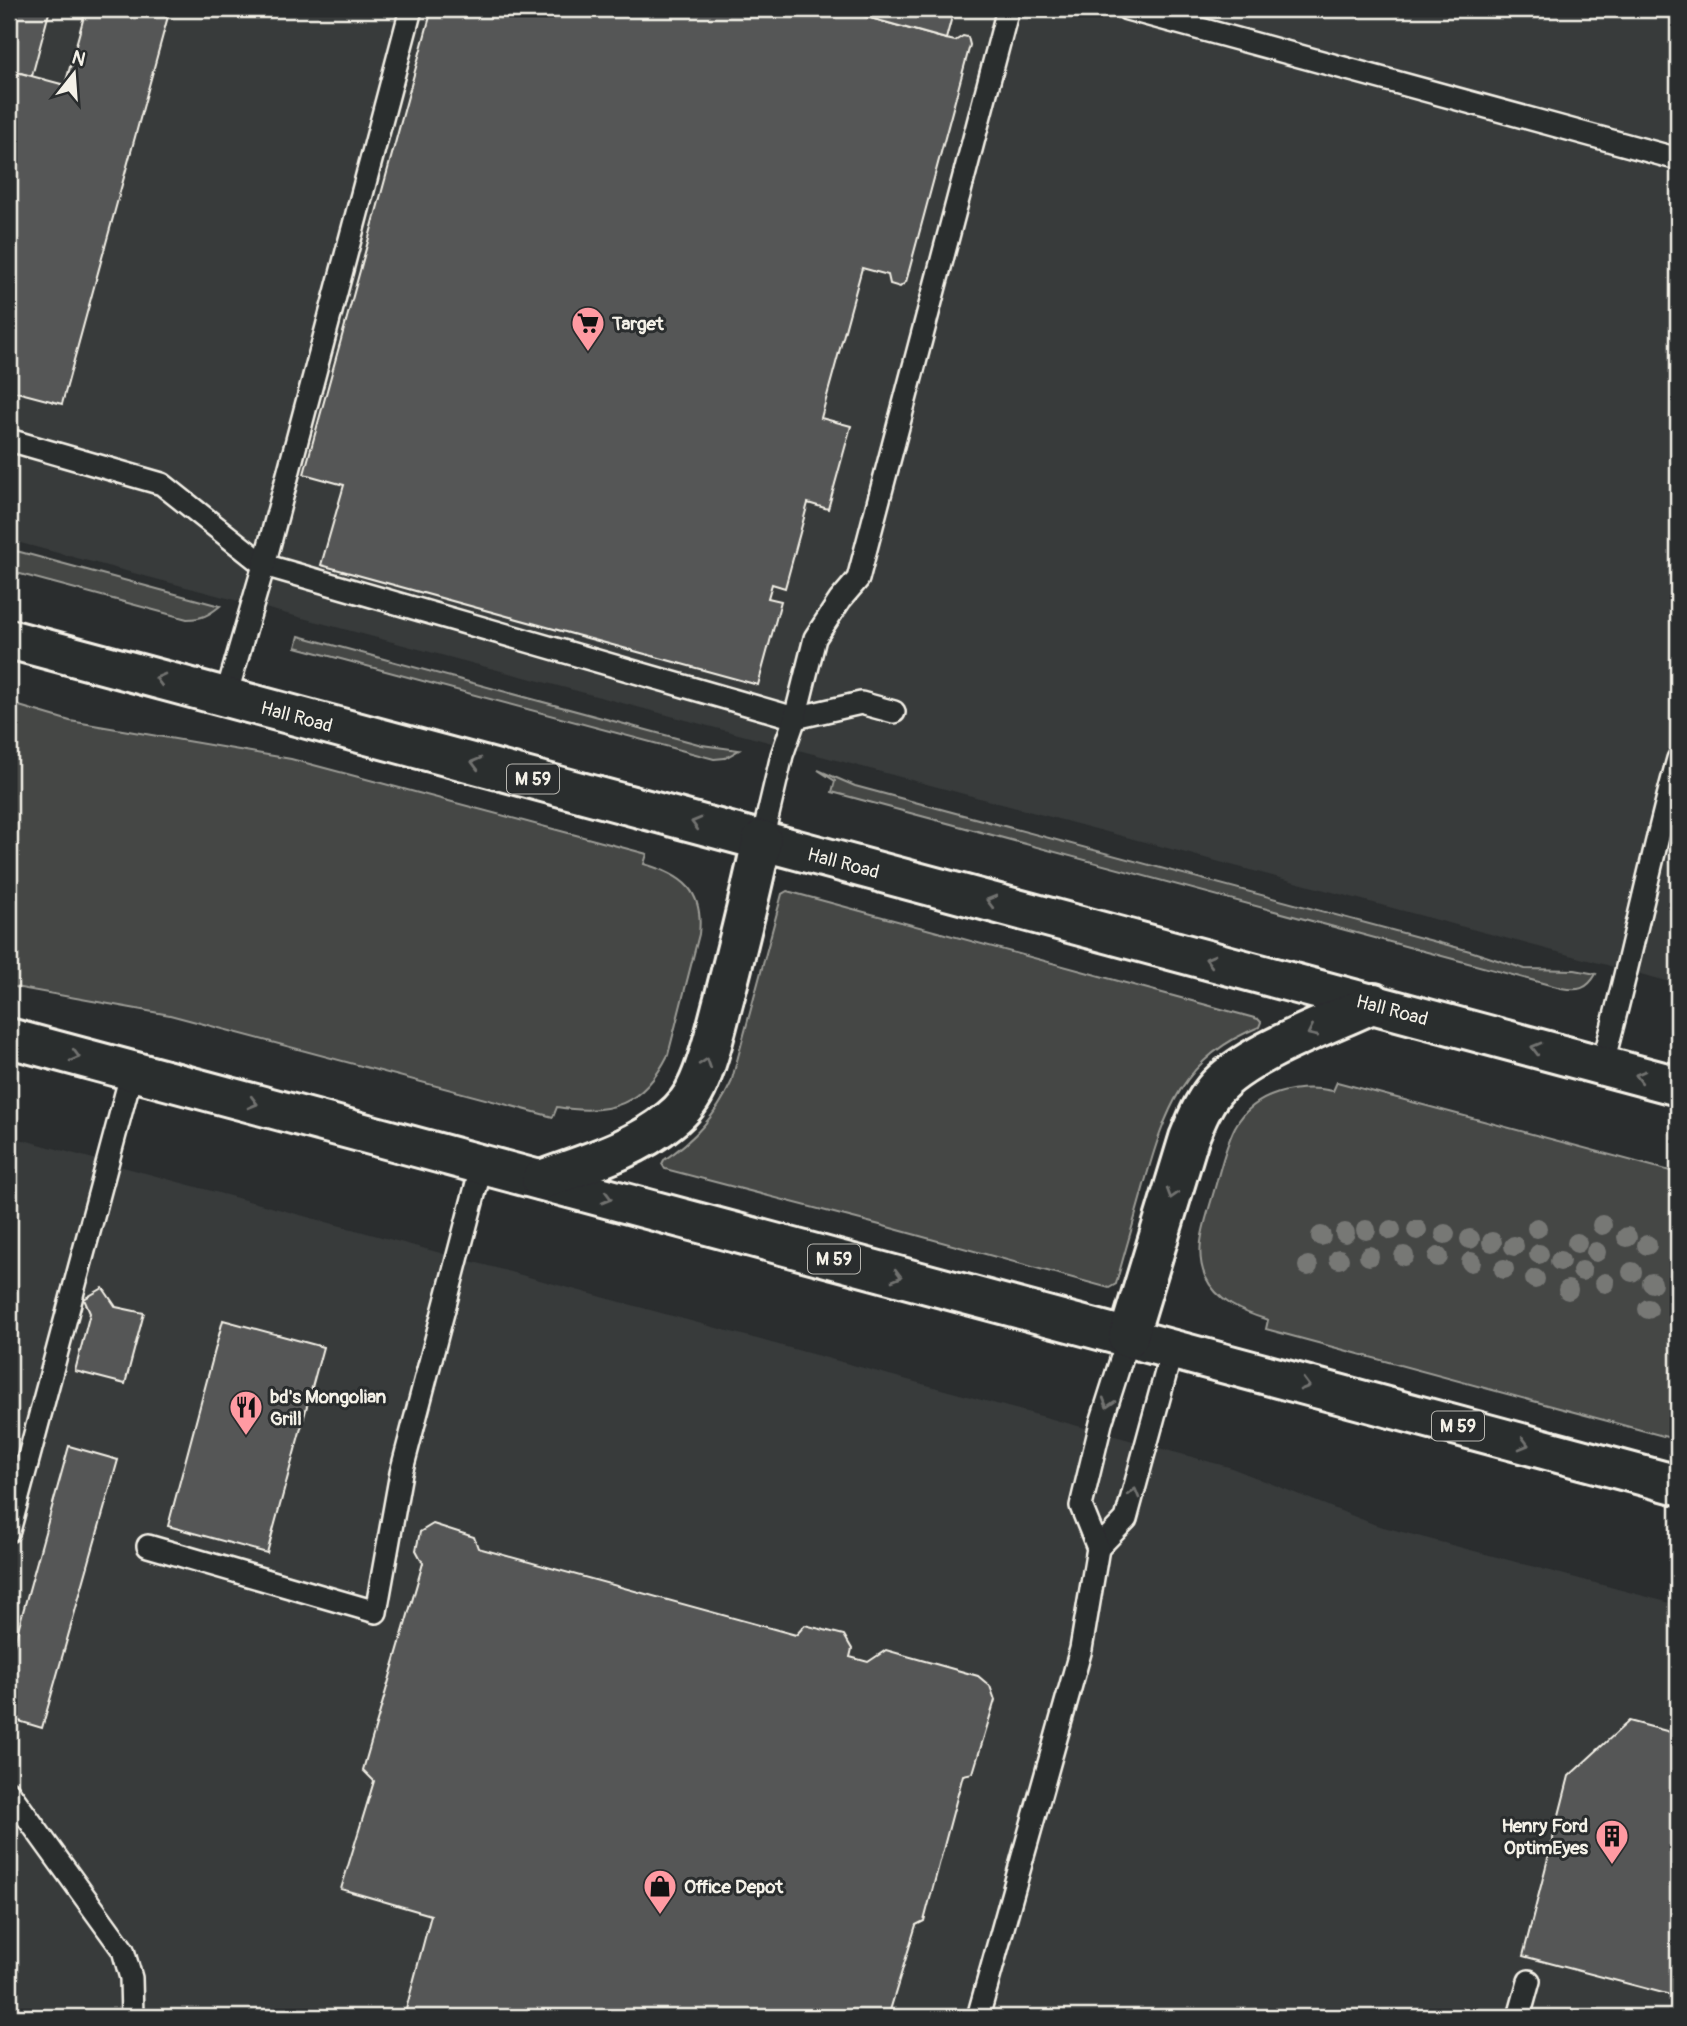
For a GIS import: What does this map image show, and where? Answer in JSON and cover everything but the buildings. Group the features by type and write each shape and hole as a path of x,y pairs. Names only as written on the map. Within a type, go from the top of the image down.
{"highway":[{"name":"Hall Road","path":"9,639 1678,1086"},
{"path":"541,1180 596,1160 648,1136 687,1104 708,1059 762,840"},
{"path":"1128,1338 1189,1138 1199,1112 1213,1091 1252,1059 1374,1003"},
{"name":"M 59","path":"9,1038 1678,1485"}],"lane":[{"path":"226,696 264,565 411,9"},
{"path":"762,840 782,755 795,719 816,638 840,600 858,579 1008,9"},
{"path":"1127,9 1678,159"},
{"path":"9,440 162,484 264,565 795,719 862,703 894,712"},
{"path":"1602,1066 1678,759"},
{"path":"9,1531 132,1071"},
{"path":"148,1546 376,1612 401,1473 482,1164"},
{"path":"978,2017 1081,1649 1098,1548 1082,1506 1101,1423 1128,1338"},
{"path":"1098,1548 1126,1519 1172,1350"},
{"path":"9,1792 123,1950 131,1978 132,2017"},
{"path":"1519,2017 1529,1981"}],"shaded area":[{"path":"9,9 1678,9 1678,984 9,540"},
{"path":"9,549 220,606 205,616 187,619 9,571"},
{"path":"299,636 702,745 739,750 725,758 714,759 296,647"},
{"path":"9,703 70,721 291,759 647,854 644,864 670,874 688,887 698,906 700,919 699,934 668,1055 648,1085 636,1096 609,1108 593,1110 557,1107 553,1117 170,1015 9,986"},
{"path":"818,770 855,786 1470,951 1525,969 1575,970 1596,974 1582,988 1561,988 832,792 835,781"},
{"path":"787,891 1261,1022 1259,1027 1233,1039 1212,1054 1194,1071 1180,1090 1160,1134 1116,1284 1109,1288 665,1169 662,1164 664,1160 703,1126 731,1083 782,894"},
{"path":"1337,1082 1678,1173 1678,1440 1266,1329 1268,1320 1231,1305 1216,1293 1205,1276 1200,1256 1201,1246 1222,1162 1235,1127 1243,1115 1265,1098 1292,1090 1333,1091"},
{"path":"9,1136 1229,1467 1376,1525 1678,1605 1678,2017 9,2017"}],"place":[{"name":"Target","path":"588,353"},
{"name":"bd's Mongolian Grill","path":"246,1437"},
{"name":"Henry Ford OptimEyes","path":"1612,1866"},
{"name":"Office Depot","path":"660,1916"}]}
